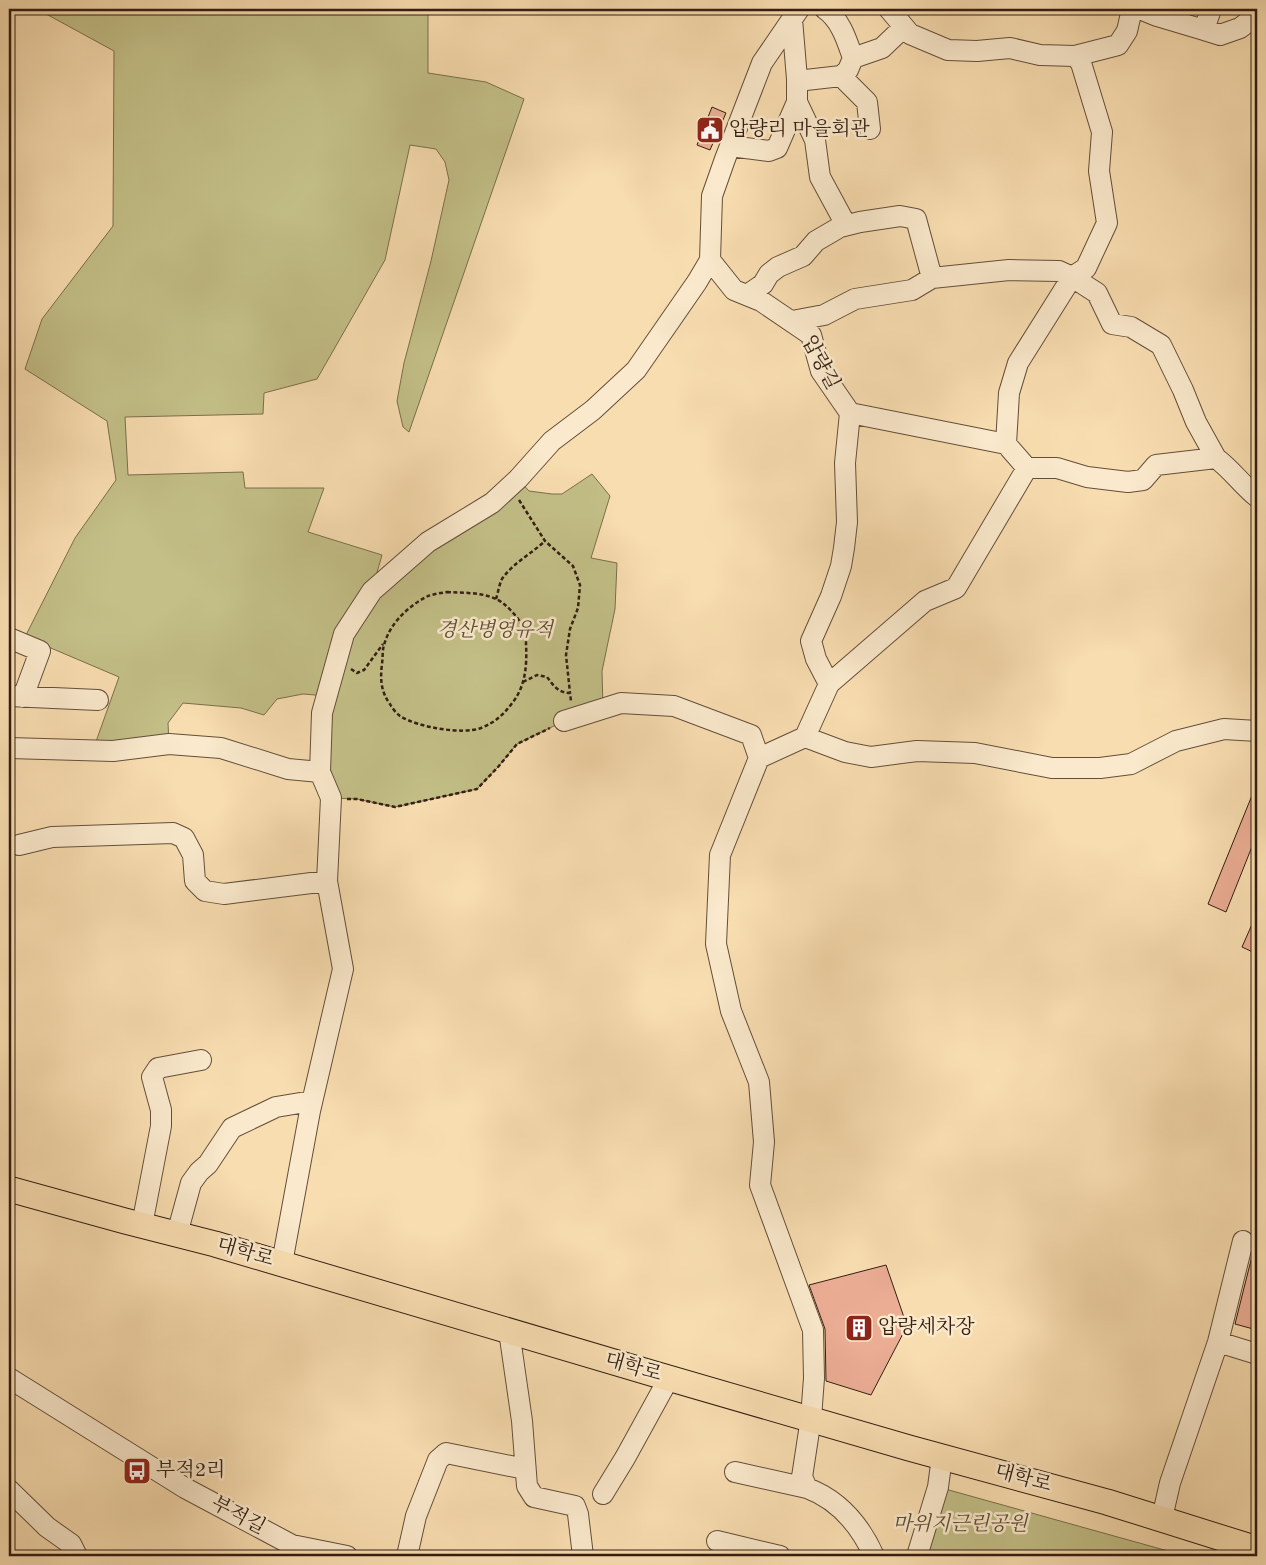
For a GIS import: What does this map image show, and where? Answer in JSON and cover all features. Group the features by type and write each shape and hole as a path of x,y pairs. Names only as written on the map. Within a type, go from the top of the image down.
{"main road":[{"name":"대학로","path":"9,1189 282,1264 509,1332 942,1457 1162,1518 1257,1548"}],"street":[{"path":"797,81 841,76 848,70 853,58 845,34 831,13 825,9"},
{"path":"889,9 907,31 948,50 977,51 1010,48 1040,55 1075,56 1118,45 1128,31 1132,9"},
{"path":"1140,9 1220,35 1240,28 1257,15"},
{"path":"1204,30 1211,9"},
{"path":"730,146 769,151 777,148 797,102 796,14"},
{"path":"282,1264 312,1101 343,968 327,881 331,798 320,772 322,713 344,634 372,591 428,542 492,503 552,441 593,410 636,370 710,260 712,196 762,63 796,14"},
{"path":"853,58 882,48 907,31"},
{"path":"1006,444 1008,393 1018,363 1072,276 1086,268 1107,223 1099,171 1102,132 1081,63 1075,56"},
{"path":"841,76 867,102 870,130"},
{"path":"797,102 815,140 820,178 846,225"},
{"path":"747,295 763,284 769,274 778,267 803,256 816,241 840,227 900,216 916,219 932,278"},
{"name":"압량길","path":"710,260 734,290 761,301 811,335 820,371 850,413 845,463 847,522 841,566 831,596 811,641 816,659 829,684"},
{"path":"792,321 824,315 855,299 912,290 932,278 1010,270 1059,271 1072,276 1097,293 1112,324 1131,327 1162,345 1196,422 1216,458 1230,469 1245,488 1257,497"},
{"path":"850,413 1006,444 1027,468 1058,468 1087,477 1128,482 1143,480 1156,465 1216,458"},
{"path":"759,758 805,737 829,684 925,601 956,588 1027,468"},
{"path":"9,638 40,651 16,696 98,700"},
{"path":"569,719 621,703 674,706 751,735 759,758 720,855 716,944 731,1011 759,1082 764,1142 760,1185 814,1330 814,1378 811,1418 802,1477 807,1488"},
{"path":"805,737 845,752 871,757 917,751 975,753 1052,768 1100,768 1131,764 1176,741 1224,729 1257,731"},
{"path":"9,748 113,751 169,744 221,748 253,756 288,769 320,772"},
{"path":"19,845 52,837 173,833 184,838 193,855 195,880 205,891 224,894 327,881"},
{"path":"142,1225 161,1126 161,1110 152,1077 158,1068 201,1060"},
{"path":"177,1234 191,1184 199,1172 208,1164 232,1128 276,1107 312,1101"},
{"path":"1162,1518 1170,1484 1218,1342 1243,1241"},
{"path":"509,1332 522,1422 527,1486 534,1497 575,1506 578,1514 582,1556"},
{"path":"1218,1342 1257,1354"},
{"name":"부적길","path":"9,1378 184,1488 292,1545 347,1556"},
{"path":"603,1494 669,1378"},
{"path":"406,1556 416,1516 438,1460 446,1453 525,1469"},
{"path":"917,1556 938,1487 942,1457"},
{"path":"735,1472 820,1492 838,1504 854,1522 874,1556"},
{"path":"9,1490 47,1527 71,1544 77,1556"},
{"path":"717,1540 780,1556"}],"path":[{"path":"331,798 357,799 395,807 477,789 517,744 569,719 570,693 566,655 570,629 578,608 580,585 573,566 545,541 519,501 512,484"},
{"path":"496,599 501,581 515,564 545,541"},
{"path":"337,660 357,673 364,670 384,643 392,625 412,607 429,596 447,592 478,593 496,599 515,615 526,632 527,658 523,682 518,695 509,708 493,723 479,729 430,727 399,715 389,704 383,692 381,676 384,643"},
{"path":"523,682 537,675 547,677 557,690 563,693 570,693"}],"green space":[{"name":"경산병영유적","path":"37,9 428,9 428,73 486,82 524,99 409,432 403,427 397,401 404,363 431,261 449,180 445,162 436,149 410,145 385,260 317,379 264,393 263,414 125,417 128,475 243,472 245,488 324,488 308,532 382,555 372,590 518,479 529,491 562,494 592,474 610,496 591,558 617,563 615,609 602,671 603,708 564,721 517,744 477,789 395,807 357,799 331,798 327,696 303,694 277,699 264,715 241,708 183,703 168,723 169,744 93,750 119,677 25,637 75,538 116,480 107,421 25,369 42,319 113,226 114,51"},
{"name":"마위지근린공원","path":"938,1487 1186,1556 917,1556"}],"building":[{"path":"712,107 726,113 710,150 697,145"},
{"path":"1257,783 1257,834 1226,912 1208,904"},
{"path":"1257,913 1257,954 1242,947"},
{"path":"1253,1235 1257,1235 1257,1330 1235,1324 1255,1244"},
{"name":"압량세차장","path":"886,1265 907,1326 871,1395 826,1381 825,1329 809,1285"}],"place":[{"name":"압량리 마을회관","path":"710,130"},
{"name":"압량세차장","path":"859,1328"},
{"name":"부적2리","path":"137,1471"}]}
